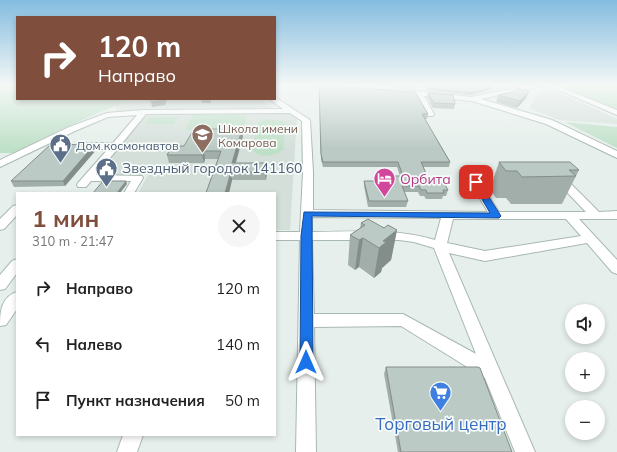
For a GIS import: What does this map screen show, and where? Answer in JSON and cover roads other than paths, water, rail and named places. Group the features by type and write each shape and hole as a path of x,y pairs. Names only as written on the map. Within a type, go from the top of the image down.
{"street":[{"path":"284,106 306,120 308,172 306,236 306,452"},
{"path":"426,106 430,114"},
{"path":"495,106 549,122 617,155"},
{"path":"601,106 617,113"},
{"path":"0,164 72,129 107,115 144,112 291,111"},
{"path":"130,192 138,178 85,182 144,112"},
{"path":"37,146 115,146"},
{"path":"496,216 476,182 520,182"},
{"path":"549,183 564,183 596,215"},
{"path":"0,226 16,209"},
{"path":"307,213 496,216 617,215"},
{"path":"448,215 440,246 525,452"},
{"path":"569,216 617,269"},
{"path":"276,236 399,236 415,238 440,246 485,256 589,239"},
{"path":"0,285 16,265"},
{"path":"0,320 16,299"},
{"path":"306,322 403,320 492,372"},
{"path":"127,452 133,436"}],"place":[{"name":"Школа имени Комарова","path":"203,154"},
{"name":"Дом космонавтов","path":"61,164"},
{"name":"Звездный городок 141160","path":"106,188"},
{"name":"Орбита","path":"385,198"},
{"name":"Торговый центр","path":"441,412"}]}
